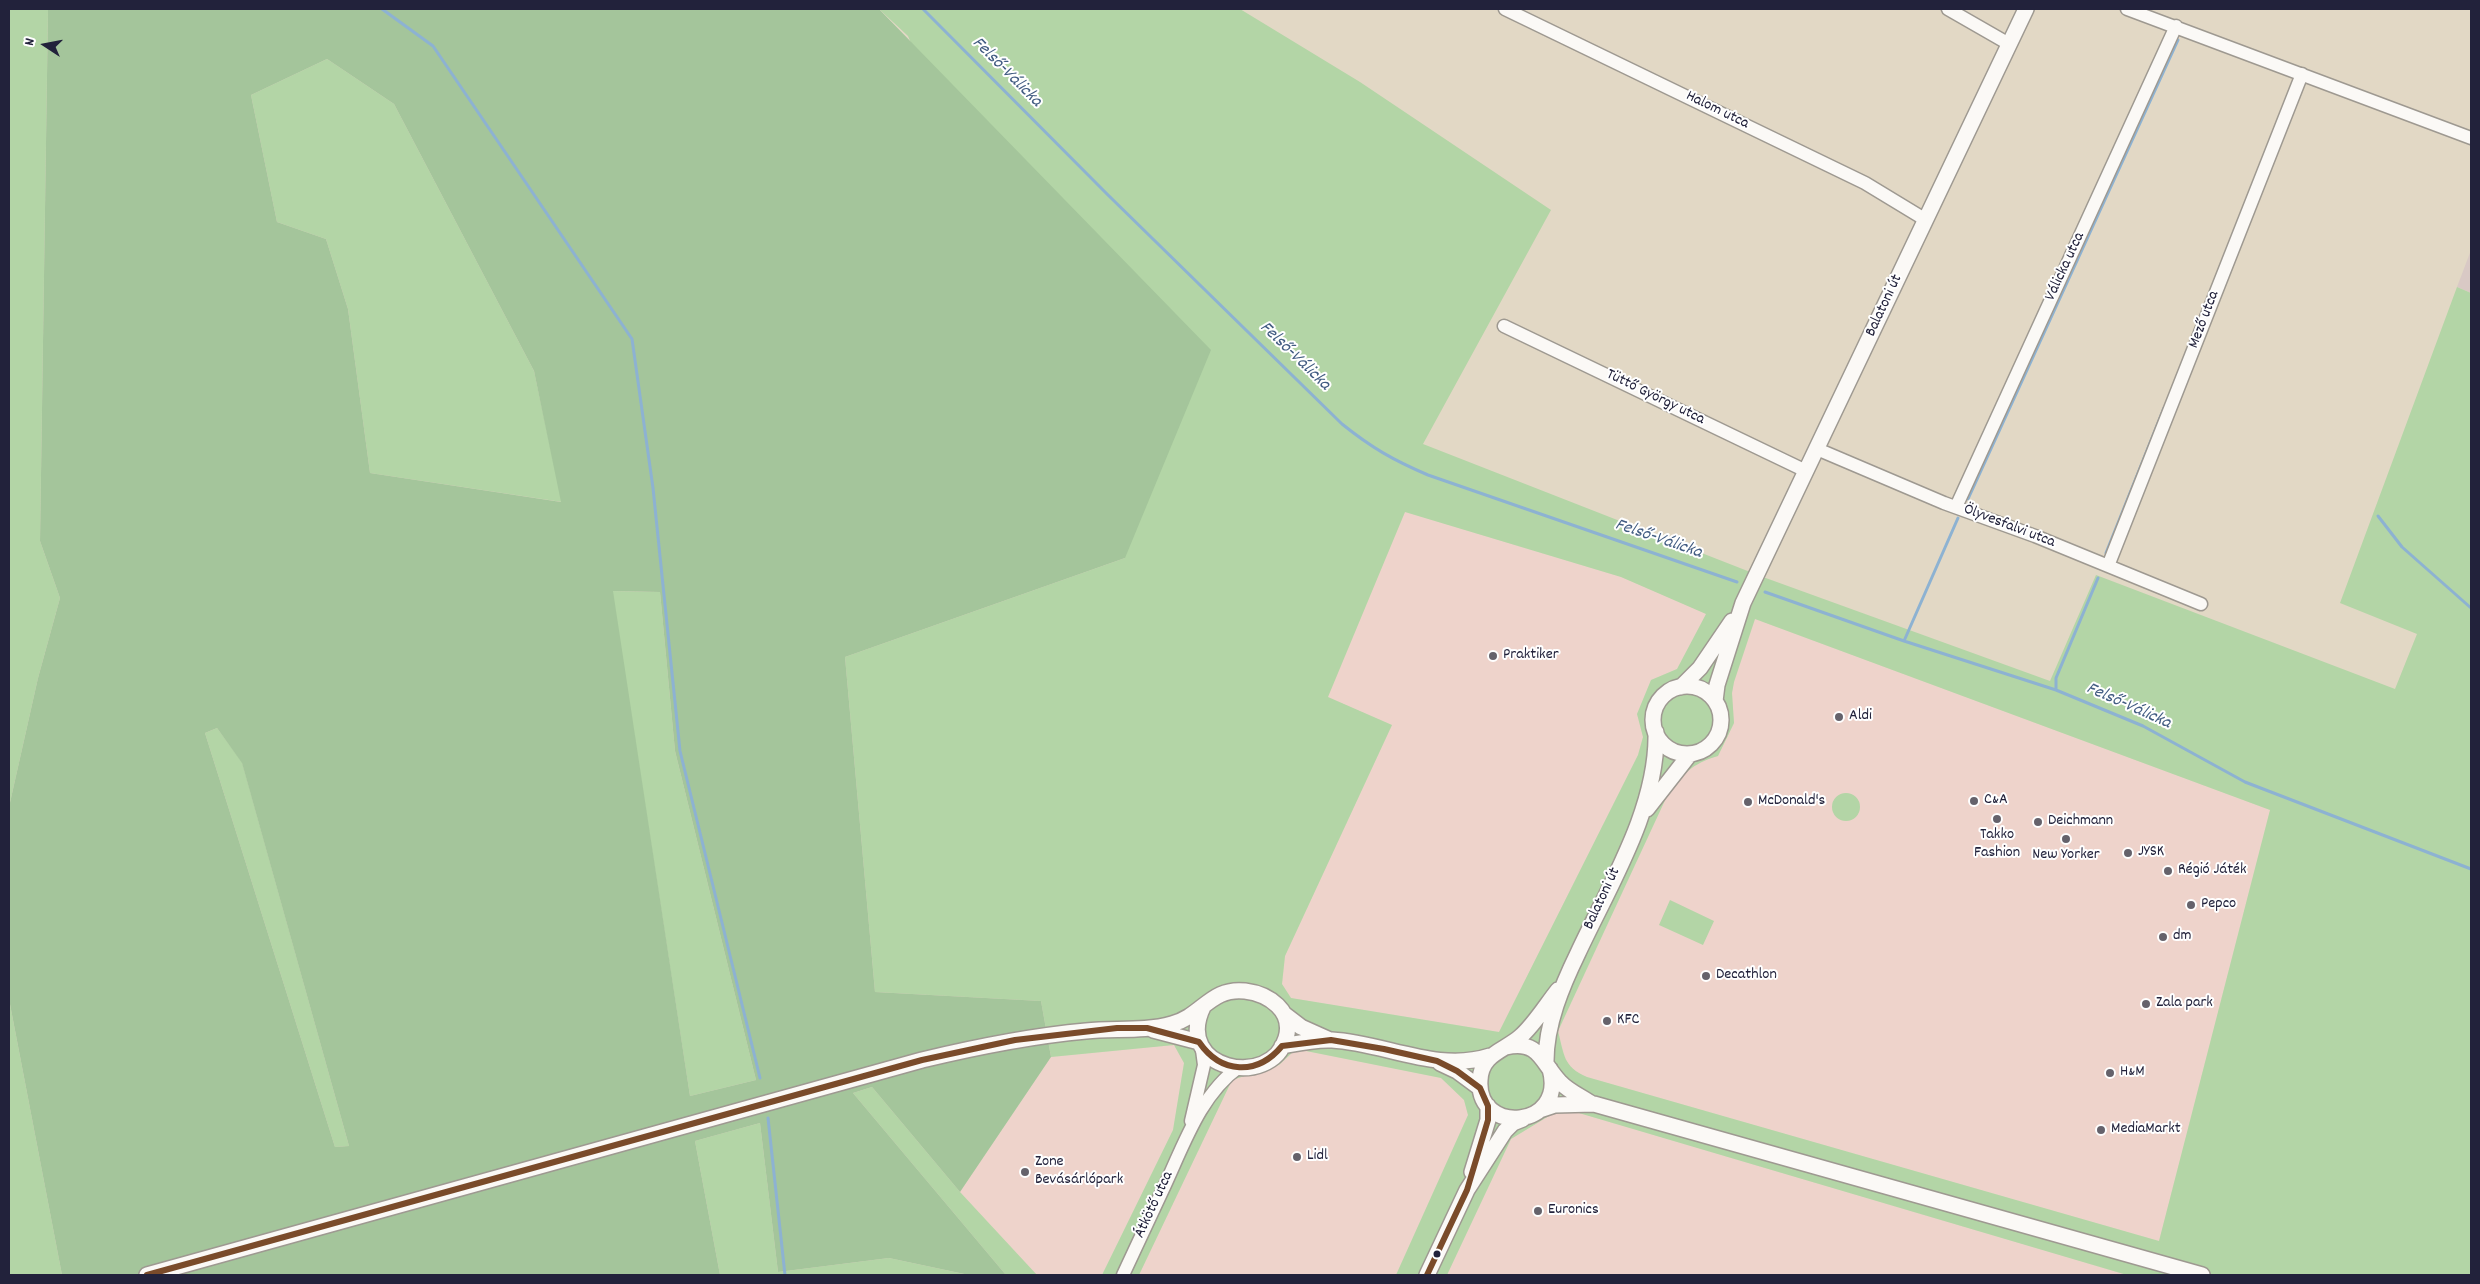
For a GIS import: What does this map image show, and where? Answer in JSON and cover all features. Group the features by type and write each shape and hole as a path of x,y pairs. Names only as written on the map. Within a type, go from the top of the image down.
{"main road":[{"name":"Balatoni út","path":"1681,687 1700,668 1743,603 2026,9"},
{"name":"Balatoni út","path":"1715,702 1717,685 1743,603"},
{"path":"1681,687 1700,689 1715,702 1721,717 1719,732 1710,745 1690,754 1678,753 1667,747 1656,732 1654,715 1659,702 1667,693 1681,687"},
{"name":"Balatoni út","path":"1564,983 1643,814 1654,764 1656,732"},
{"name":"Balatoni út","path":"1643,814 1690,754"},
{"path":"1436,1061 1475,1061 1490,1056 1505,1047 1527,1030 1564,983"},
{"path":"1540,1110 1548,1100 1552,1088 1546,1044 1564,983"},
{"path":"147,1275 922,1060 1024,1039 1085,1030 1147,1028 1172,1024 1185,1019 1217,995 1225,992 1244,991 1266,996 1279,1006 1284,1014 1288,1030 1282,1046 1273,1058 1262,1065 1239,1067 1215,1061 1201,1046 1196,1028 1202,1007"},
{"path":"1284,1014 1301,1027 1331,1040 1384,1049 1436,1061 1457,1071 1480,1088"},
{"path":"1147,1028 1201,1046"},
{"path":"1282,1046 1331,1040"},
{"path":"1505,1047 1518,1046 1531,1049 1548,1065 1560,1082 1594,1104"},
{"path":"1467,1190 1488,1120 1488,1106 1480,1088 1480,1074 1490,1056"},
{"path":"1427,1275 1467,1190 1505,1131 1513,1123 1555,1105 1594,1104 2202,1275"},
{"path":"1488,1106 1505,1117 1524,1118"}],"street":[{"name":"Halom utca","path":"1505,9 1865,183 1926,220"},
{"path":"1948,9 2009,44"},
{"path":"2127,9 2471,138"},
{"name":"Válicka utca","path":"1956,507 2176,26"},
{"name":"Mező utca","path":"2108,566 2302,74"},
{"name":"Tüttő György utca","path":"1504,326 1806,471"},
{"name":"Ölyvesfalvi utca","path":"1817,449 1956,507 2035,536 2201,604"},
{"name":"Átkötő utca","path":"1187,1136 1204,1065 1201,1046"},
{"name":"Átkötő utca","path":"1123,1275 1187,1136 1214,1091 1239,1067"}],"shaded area":[{"path":"2471,250 2471,293 2457,287"},
{"path":"1405,512 1621,577 1707,614 1677,669 1651,680 1637,714 1643,737 1638,755 1499,1032 1291,998 1282,984 1285,956 1392,725 1327,697"},
{"path":"1755,619 2270,810 2159,1241 1587,1077 1574,1072 1567,1064 1558,1032 1667,796 1686,771 1701,761 1718,756 1734,724 1732,693 1734,682"},
{"path":"1174,1045 1184,1063 1173,1130 1102,1275 1037,1275 960,1192 1051,1057"},
{"path":"1296,1049 1441,1078 1464,1100 1468,1115 1396,1275 1139,1275 1232,1080 1279,1065"},
{"path":"1562,1108 2127,1275 1447,1275 1511,1139"}],"green space":[{"path":"9,9 48,9 40,541 60,598 38,678 9,807"},
{"path":"48,9 879,9 1211,350 1125,558 845,657 875,992 1041,1001 1051,1057 960,1192 872,1087 853,1093 1006,1275 969,1275 889,1258 778,1272 760,1123 695,1141 720,1275 62,1275 9,999 9,807 38,678 60,598 40,541","holes":["327,59 394,104 534,371 561,502 370,473 348,309 326,239 277,222 251,95","613,591 660,592 675,751 756,1080 690,1096","217,728 242,763 349,1146 335,1147 205,733"]},
{"path":"879,9 1240,9 1360,82 1551,210 1423,444 1763,577 2050,681 2096,575 2395,689 2417,634 2340,603 2457,287 2471,293 2471,1275 2127,1275 1562,1108 1511,1139 1447,1275 1396,1275 1468,1115 1464,1100 1441,1078 1296,1049 1279,1065 1232,1080 1139,1275 1102,1275 1173,1130 1184,1063 1174,1045 1051,1057 1041,1001 875,992 845,657 1125,558 908,36","holes":["1405,512 1621,577 1706,614 1677,669 1651,680 1637,714 1643,737 1638,755 1499,1032 1291,998 1282,984 1285,956 1392,725 1328,697","1755,619 2270,810 2159,1241 1587,1077 1573,1069 1569,1064 1563,1053 1558,1031 1667,796 1694,766 1718,756 1734,723 1732,693 1734,682"]},
{"path":"327,59 394,104 534,371 562,502 370,473 348,309 326,239 277,222 251,95"},
{"path":"612,591 660,592 675,751 756,1080 690,1096"},
{"path":"217,728 242,762 349,1146 335,1147 205,733"},
{"path":"1846,793 1856,797 1860,807 1856,817 1846,821 1836,817 1832,807 1836,797"},
{"path":"1670,900 1714,921 1703,945 1659,925"},
{"path":"9,999 62,1275 9,1275"},
{"path":"872,1087 960,1192 1037,1275 1006,1275 853,1093"},
{"path":"760,1123 778,1272 889,1258 969,1275 720,1275 695,1141"}],"waterway":[{"path":"382,9 433,46 632,339 653,488 680,751 760,1078"},
{"name":"Felső-Válicka","path":"923,9 1108,195 1342,424 1363,440 1393,459 1428,475 1737,582"},
{"path":"1968,499 2178,40"},
{"path":"2106,553 2164,408"},
{"path":"2378,516 2402,547 2471,608"},
{"path":"1904,641 1958,518"},
{"path":"2056,690 2056,678 2098,578"},
{"name":"Felső-Válicka","path":"1765,592 1904,641 2056,690 2143,726 2245,782 2471,869"},
{"path":"768,1118 785,1275"}],"transit line":[{"path":"147,1275 922,1060 1015,1040 1117,1028 1147,1028 1199,1042 1208,1053 1218,1060 1228,1065 1239,1067 1262,1063 1282,1046 1331,1040 1437,1061 1457,1071 1480,1088 1488,1106 1488,1120 1467,1190 1427,1275"}],"place":[{"name":"Praktiker","path":"1493,656"},
{"name":"Aldi","path":"1839,717"},
{"name":"C&A","path":"1974,801"},
{"name":"McDonald's","path":"1748,802"},
{"name":"Takko Fashion","path":"1997,819"},
{"name":"Deichmann","path":"2038,822"},
{"name":"New Yorker","path":"2066,839"},
{"name":"JYSK","path":"2128,853"},
{"name":"Régió Játék","path":"2168,871"},
{"name":"Pepco","path":"2191,905"},
{"name":"dm","path":"2163,937"},
{"name":"Decathlon","path":"1706,976"},
{"name":"Zala park","path":"2146,1004"},
{"name":"KFC","path":"1607,1021"},
{"name":"H&M","path":"2110,1073"},
{"name":"MediaMarkt","path":"2101,1130"},
{"name":"Lidl","path":"1297,1157"},
{"name":"Zone Bevásárlópark","path":"1025,1172"},
{"name":"Euronics","path":"1538,1211"}]}
